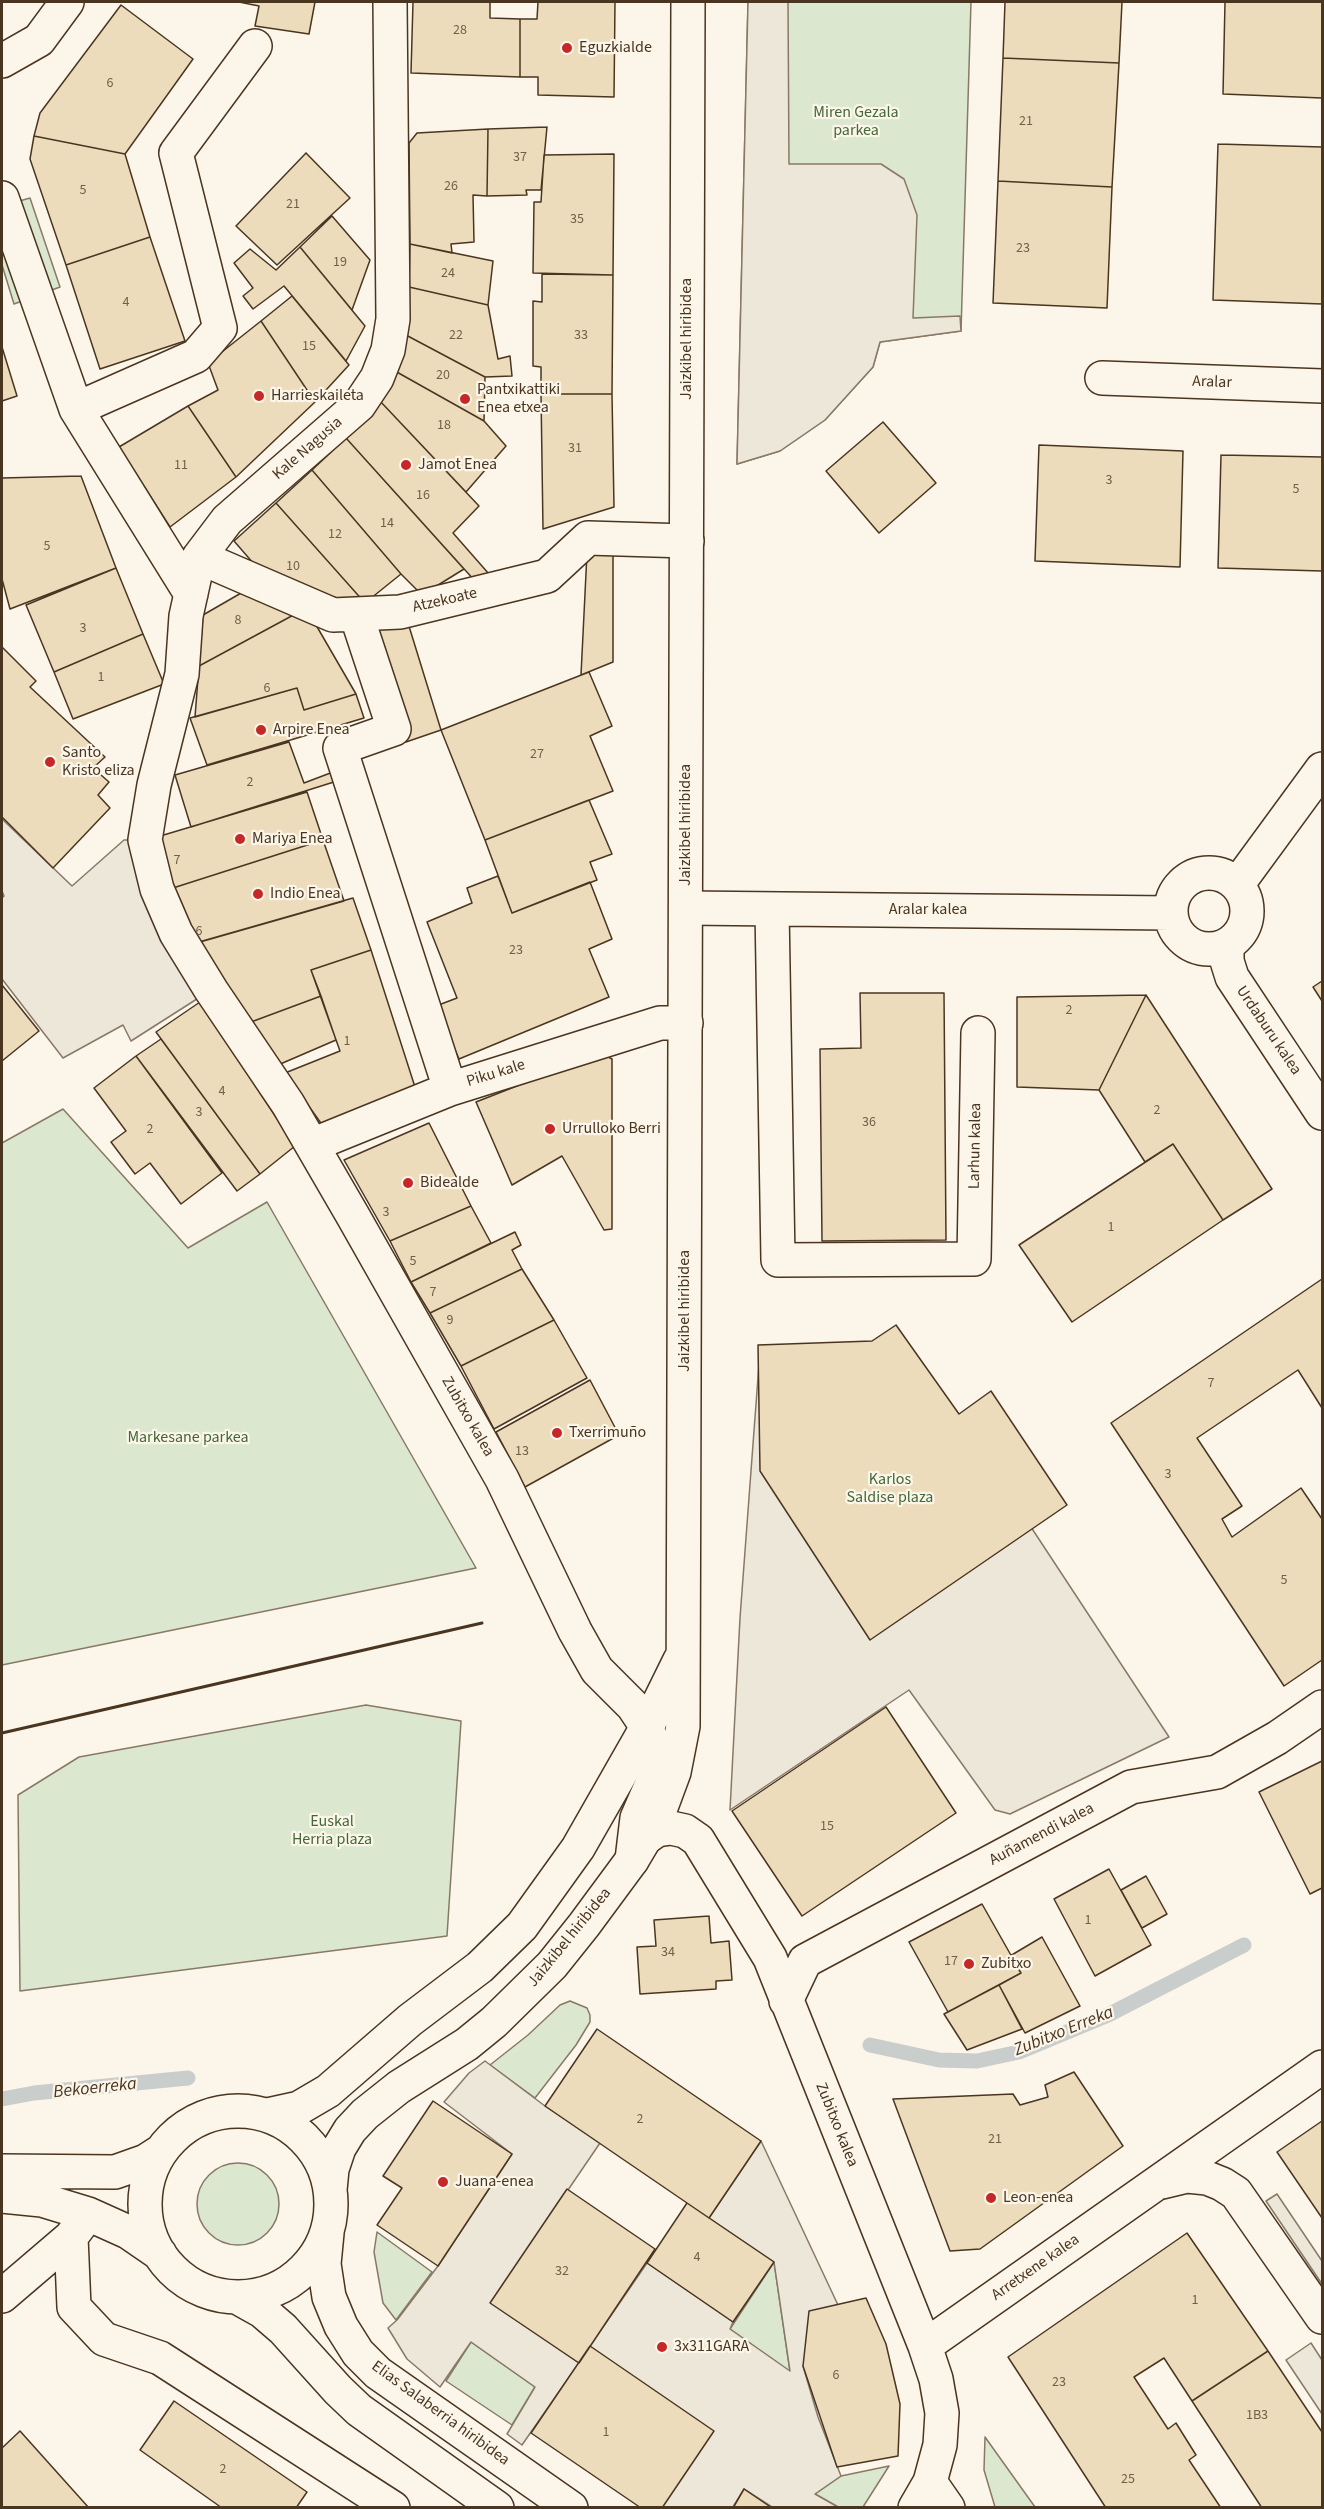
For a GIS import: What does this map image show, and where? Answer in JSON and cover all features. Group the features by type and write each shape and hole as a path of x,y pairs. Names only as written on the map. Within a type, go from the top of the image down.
{"street":[{"path":"2,61 39,40 67,2"},
{"name":"Kale Nagusia","path":"146,840 154,785 182,674 186,616 199,557 226,520 359,405 377,378 388,350 393,320 390,2"},
{"name":"Jaizkibel hiribidea","path":"330,2190 332,2169 339,2148 350,2130 365,2114 399,2088 467,2044 520,1998 552,1965 638,1849 657,1818 674,1772 683,1726 688,2"},
{"path":"75,409 196,356 220,328 176,153 255,46"},
{"path":"2,198 75,409 190,594"},
{"name":"Aralar","path":"1102,378 1323,386"},
{"name":"Atzekoate","path":"199,557 333,615 400,612 548,576 588,538 687,540"},
{"path":"356,614 394,729 340,748 450,1089"},
{"path":"1236,885 1323,769"},
{"name":"Zubitxo kalea","path":"146,840 157,889 176,933 211,990 288,1104 312,1145 502,1479 575,1631 597,1670 633,1706 647,1727 655,1753 654,1779 637,1818 638,1849"},
{"path":"1200,873 1213,873 1226,876 1236,885 1244,894 1247,917 1244,928 1227,945 1216,949 1203,949 1190,945 1176,931 1170,913 1172,900 1178,888 1188,879 1200,873"},
{"name":"Aralar kalea","path":"686,908 1170,913"},
{"name":"Larhun kalea","path":"772,909 778,1260 974,1258 978,1033"},
{"name":"Urdaburu kalea","path":"1227,945 1227,961 1232,977 1323,1113"},
{"name":"Piku kale","path":"312,1145 450,1089 660,1023 686,1023"},
{"name":"Jaizkibel hiribidea","path":"267,2115 299,2108 328,2091 410,2020 474,1972 502,1947 540,1903 578,1848 647,1727 685,1648"},
{"name":"Auñamendi kalea","path":"786,2001 805,1961 1131,1787 1217,1772 1277,1738 1323,1707"},
{"name":"Zubitxo kalea","path":"638,1849 657,1830 671,1828 685,1832 698,1840 770,1958 925,2346 936,2379 942,2413 940,2445 931,2499"},
{"name":"Arretxene kalea","path":"925,2346 1323,2067"},
{"path":"2,2171 115,2172 146,2161 160,2152 176,2134 195,2120 218,2112 243,2110 267,2115 289,2126 308,2142 325,2171 330,2190 331,2211 327,2231 317,2253 302,2272 289,2281 260,2294 237,2297 214,2294 193,2285 174,2272 160,2254 148,2230 145,2203 149,2176 160,2152"},
{"name":"Arretxene kalea","path":"1148,2190 1166,2180 1187,2176 1207,2178 1236,2193 1323,2316"},
{"path":"2,2196 42,2200 80,2226 128,2232 160,2254"},
{"path":"2,2296 80,2226"},
{"path":"80,2226 74,2307 104,2339 160,2358 393,2508"},
{"name":"Elias Salaberria hiribidea","path":"327,2231 324,2264 329,2297 341,2326 358,2353 378,2373 571,2508"},
{"path":"237,2297 262,2311 283,2329 359,2410 497,2508"}],"green space":[{"name":"Miren Gezala parkea","path":"748,2 971,2 961,331 880,342 873,367 825,420 780,451 737,464"},
{"path":"30,198 60,287 14,304 2,265 2,206"},
{"name":"Markesane parkea","path":"63,1109 188,1248 267,1202 476,1568 2,1665 2,1143"},
{"name":"Euskal Herria plaza","path":"366,1705 461,1721 447,1936 20,1991 18,1795 79,1757"},
{"path":"570,2001 587,2008 590,2022 576,2045 535,2098 490,2065 528,2035 560,2005"},
{"path":"238,2163 254,2166 267,2175 276,2188 279,2204 276,2220 267,2233 254,2242 238,2245 222,2242 209,2233 200,2220 197,2204 200,2188 209,2175 222,2166"},
{"path":"377,2232 432,2272 396,2320 383,2303 374,2252"},
{"path":"774,2262 790,2372 730,2329"},
{"path":"471,2342 535,2387 512,2425 446,2381"},
{"path":"985,2437 1035,2507 995,2507 984,2470"},
{"path":"889,2466 863,2507 838,2507 815,2494 841,2476"}],"shaded area":[{"path":"748,2 788,2 789,164 881,164 904,179 917,215 913,318 960,316 961,331 880,342 873,367 825,420 780,451 737,464"},
{"path":"2,819 72,886 124,840 145,840 211,990 131,1041 123,1025 63,1058 2,979 2,898 4,896 2,891"},
{"path":"759,1364 1027,1521 1169,1737 1010,1814 995,1810 909,1690 730,1810 740,1618"},
{"path":"485,2061 545,2106 600,2143 491,2303 579,2363 522,2445 507,2434 535,2387 471,2342 440,2387 407,2359 388,2328 397,2320 438,2266 512,2154 444,2102 469,2073"},
{"path":"761,2141 838,2305 803,2366 818,2417 841,2476 815,2494 838,2507 772,2507 744,2489 733,2507 662,2507 590,2346 647,2263 733,2322 730,2329 790,2371 774,2262 709,2218"},
{"path":"1277,2194 1322,2261 1322,2284 1266,2201"},
{"path":"1311,2343 1322,2360 1322,2414 1286,2360"}],"building":[{"path":"239,2 315,2 309,34 255,26 259,6"},
{"path":"413,2 490,2 490,18 520,19 520,77 411,73"},
{"name":"Eguzkialde","path":"538,2 615,2 614,97 538,95 538,77 520,77 520,19 537,19"},
{"path":"1005,2 1122,2 1119,63 1003,58"},
{"path":"1225,2 1322,2 1322,98 1223,94"},
{"path":"121,5 193,59 125,154 34,136 40,113"},
{"path":"1003,58 1119,63 1112,187 998,181"},
{"path":"547,127 541,190 526,190 527,195 487,196 488,129"},
{"path":"488,129 487,196 473,195 474,242 451,244 452,253 410,244 409,143 417,133"},
{"path":"34,136 125,154 150,237 66,265 30,159"},
{"path":"1218,144 1322,147 1322,304 1213,300"},
{"path":"306,153 350,198 277,265 236,226"},
{"path":"614,154 613,275 533,273 534,202 541,202 544,155"},
{"path":"998,181 1112,187 1107,308 993,303"},
{"path":"332,216 370,260 352,310 300,247"},
{"path":"150,237 185,341 100,369 66,265"},
{"path":"410,244 493,261 488,305 409,287"},
{"path":"300,247 365,326 346,361 284,286 253,309 243,296 253,288 234,263 250,249 276,270"},
{"path":"542,274 613,275 612,394 541,394 541,367 533,366 533,301 542,302"},
{"path":"409,287 488,305 498,359 510,356 512,376 485,377 404,334"},
{"path":"292,296 349,365 315,402 261,321"},
{"name":"Harrieskaileta","path":"261,321 315,402 236,477 188,406 218,390 208,363"},
{"name":"Pantxikattiki Enea etxea","path":"404,334 485,377 484,421 395,371"},
{"path":"2,347 17,396 2,401"},
{"path":"395,371 484,421 506,446 466,492 379,400"},
{"path":"541,394 612,394 614,507 543,529"},
{"name":"Jamot Enea","path":"379,400 479,506 453,533 489,574 475,581 346,438"},
{"path":"188,406 236,477 170,527 119,447"},
{"path":"883,422 936,483 879,533 826,471"},
{"path":"346,438 464,569 422,595 401,574 312,470"},
{"path":"1039,445 1183,451 1180,567 1035,561"},
{"path":"1221,455 1322,457 1322,571 1218,568"},
{"path":"312,470 401,574 365,603 276,503"},
{"path":"81,476 116,568 10,609 2,579 2,478"},
{"path":"276,503 365,603 316,598 267,579 234,541"},
{"path":"613,543 613,662 581,675 587,553"},
{"path":"116,568 143,634 54,672 26,605"},
{"path":"255,585 299,612 199,666 203,615"},
{"path":"299,612 316,625 356,694 304,710 297,688 195,717 199,666"},
{"path":"408,623 441,730 406,742 369,631"},
{"path":"143,634 164,684 73,719 54,672"},
{"name":"Santo Kristo eliza","path":"2,647 36,681 30,687 105,757 93,768 109,782 98,795 110,808 53,868 2,817"},
{"path":"589,672 612,726 590,736 613,791 485,840 441,730"},
{"name":"Arpire Enea","path":"297,688 304,710 356,694 364,718 207,765 190,718"},
{"path":"289,742 304,783 333,772 337,781 191,827 175,775"},
{"name":"Mariya Enea","path":"307,792 323,840 173,888 157,837"},
{"path":"589,800 612,854 590,862 597,880 512,913 485,840"},
{"name":"Indio Enea","path":"323,840 344,901 193,944 173,888"},
{"path":"498,876 512,913 590,882 612,939 589,949 609,997 459,1059 436,1006 457,998 427,922 472,903 467,888"},
{"path":"353,898 371,950 311,970 321,996 251,1022 199,942"},
{"path":"371,950 415,1087 323,1126 285,1073 340,1051 311,970"},
{"path":"1322,981 1322,1001 1313,987"},
{"path":"2,985 39,1031 2,1061"},
{"path":"860,993 944,993 946,1240 822,1241 820,1049 861,1048"},
{"path":"1146,995 1099,1090 1017,1087 1017,997"},
{"path":"1146,995 1272,1189 1223,1220 1173,1144 1145,1162 1099,1090"},
{"path":"321,996 336,1040 278,1065 251,1022"},
{"path":"200,1002 295,1146 260,1174 156,1032"},
{"path":"161,1039 260,1174 237,1191 136,1056"},
{"name":"Urrulloko Berri","path":"601,1053 612,1059 612,1229 604,1230 562,1156 512,1185 476,1102"},
{"path":"136,1056 222,1173 181,1204 150,1163 135,1174 111,1142 126,1131 94,1088"},
{"name":"Bidealde","path":"429,1123 471,1206 390,1241 344,1160"},
{"path":"1173,1144 1223,1220 1072,1322 1019,1245"},
{"path":"471,1206 491,1243 411,1282 390,1241"},
{"path":"515,1232 521,1245 512,1250 522,1269 430,1313 411,1282"},
{"path":"522,1269 554,1320 461,1366 430,1313"},
{"path":"1322,1279 1322,1408 1298,1370 1197,1438 1242,1506 1222,1519 1232,1537 1301,1488 1322,1519 1322,1660 1284,1686 1111,1423"},
{"path":"554,1320 587,1378 494,1429 461,1366"},
{"name":"Karlos Saldise plaza","path":"896,1325 959,1414 991,1391 1067,1505 870,1640 760,1471 758,1345 872,1341"},
{"name":"Txerrimuño","path":"590,1380 619,1435 525,1487 496,1432"},
{"path":"886,1707 956,1813 802,1916 732,1811"},
{"path":"1322,1761 1322,1888 1310,1894 1259,1792"},
{"path":"1109,1869 1151,1945 1095,1976 1054,1899"},
{"path":"1146,1876 1167,1914 1142,1928 1121,1890"},
{"name":"Zubitxo","path":"982,1904 1021,1973 948,2012 909,1942"},
{"path":"709,1916 711,1943 729,1941 732,1980 716,1981 716,1989 640,1994 637,1947 656,1946 654,1920"},
{"path":"1042,1937 1080,2006 1025,2033 999,1985 1021,1973 1010,1956"},
{"path":"999,1985 1022,2029 967,2050 944,2014"},
{"path":"597,2029 761,2141 709,2218 545,2106"},
{"name":"Leon-enea","path":"1074,2072 1123,2146 980,2249 950,2251 893,2099 1013,2094 1020,2105 1048,2097 1045,2085"},
{"name":"Juana-enea","path":"433,2101 512,2154 438,2266 377,2225 402,2188 383,2176"},
{"path":"1322,2121 1322,2218 1277,2152"},
{"path":"567,2189 655,2249 579,2363 490,2303"},
{"path":"687,2203 774,2262 733,2322 647,2263"},
{"path":"1187,2233 1268,2351 1192,2401 1164,2358 1134,2377 1168,2429 1176,2423 1196,2455 1189,2460 1221,2508 1106,2508 1008,2357"},
{"path":"866,2298 886,2344 900,2404 898,2456 837,2467 803,2366 809,2311"},
{"path":"590,2346 714,2431 662,2508 641,2508 531,2433"},
{"path":"1268,2351 1322,2432 1322,2508 1262,2508 1192,2401"},
{"path":"174,2401 307,2492 296,2508 222,2508 140,2450"},
{"path":"20,2431 89,2508 2,2508 2,2448"},
{"path":"744,2489 772,2508 733,2508"}],"waterway":[{"name":"Zubitxo Erreka","path":"870,2045 939,2060 977,2061 1019,2052 1108,2015 1244,1945"},
{"name":"Bekoerreka","path":"2,2099 34,2093 188,2078"}],"wall":[{"path":"2,1733 482,1623"}],"place":[{"name":"Eguzkialde","path":"567,48"},
{"name":"Harrieskaileta","path":"259,396"},
{"name":"Pantxikattiki Enea etxea","path":"465,399"},
{"name":"Jamot Enea","path":"406,465"},
{"name":"Arpire Enea","path":"261,730"},
{"name":"Santo Kristo eliza","path":"50,762"},
{"name":"Mariya Enea","path":"240,839"},
{"name":"Indio Enea","path":"258,894"},
{"name":"Urrulloko Berri","path":"550,1129"},
{"name":"Bidealde","path":"408,1183"},
{"name":"Txerrimuño","path":"557,1433"},
{"name":"Zubitxo","path":"969,1964"},
{"name":"Juana-enea","path":"443,2182"},
{"name":"Leon-enea","path":"991,2198"},
{"name":"3x311GARA","path":"662,2347"}]}
